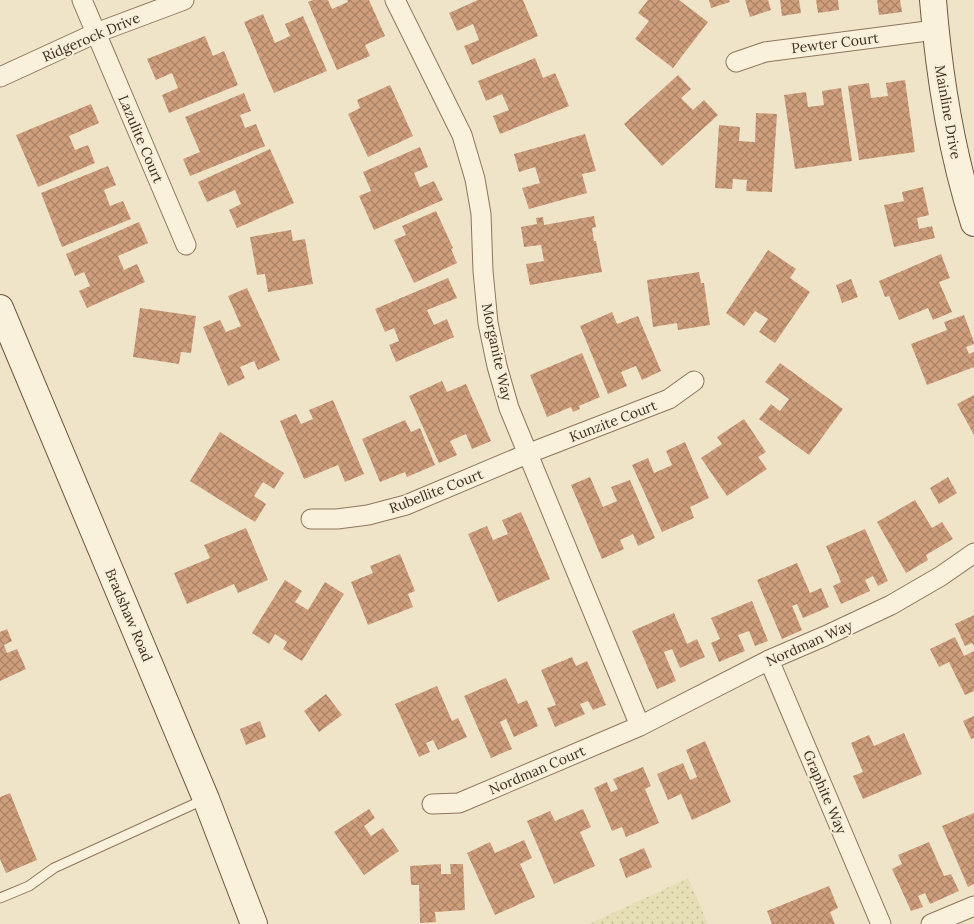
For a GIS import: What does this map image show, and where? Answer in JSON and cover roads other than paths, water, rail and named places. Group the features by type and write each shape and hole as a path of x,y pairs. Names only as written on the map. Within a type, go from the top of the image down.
{"main road":[{"name":"Mainline Drive","path":"933,0 941,82 953,145 974,223"},
{"name":"Bradshaw Road","path":"0,308 206,799 254,924"}],"street":[{"name":"Lazulite Court","path":"82,0 186,245"},
{"name":"Ridgerock Drive","path":"0,77 96,33 184,0"},
{"name":"Morganite Way","path":"396,0 462,135 475,179 481,214 483,271 488,323 497,366 509,408 640,726"},
{"name":"Pewter Court","path":"736,62 765,52 935,30"},
{"name":"Kunzite Court","path":"528,454 669,399 694,381"},
{"name":"Rubellite Court","path":"311,519 337,519 368,515 406,505 528,454"},
{"name":"Nordman Way","path":"640,726 769,660 891,605 941,576 974,553"},
{"name":"Graphite Way","path":"769,660 881,924"},
{"name":"Nordman Court","path":"432,804 459,803 640,726"},
{"path":"931,924 974,906"}],"lane":[{"path":"0,898 29,886 54,868 206,799"}]}
